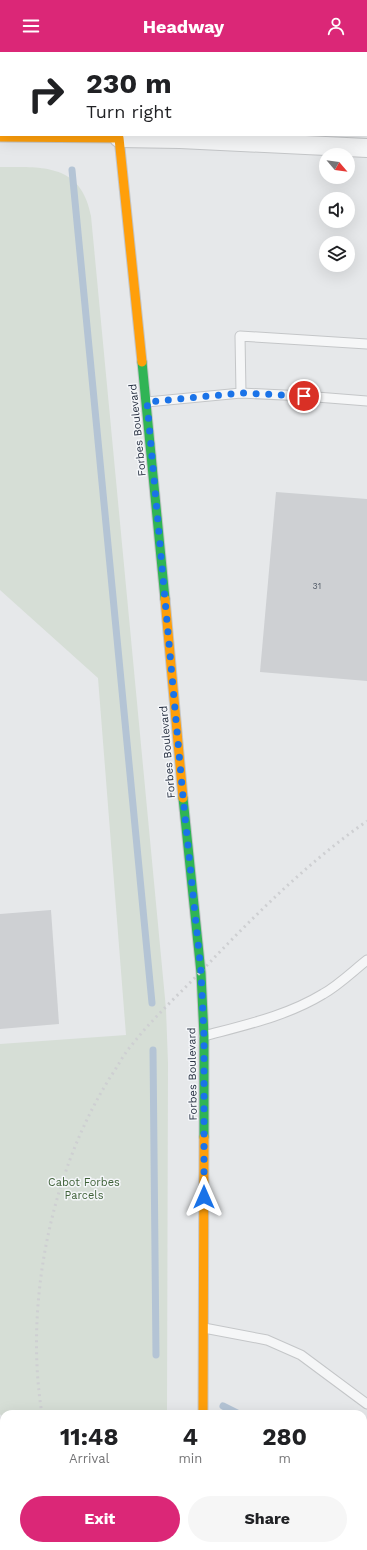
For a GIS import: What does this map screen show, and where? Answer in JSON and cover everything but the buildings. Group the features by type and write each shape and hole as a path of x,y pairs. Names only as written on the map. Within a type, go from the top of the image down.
{"street":[{"path":"0,137 180,139 367,148"},
{"name":"Forbes Boulevard","path":"120,138 147,402 183,797 201,972 204,1036 203,1410"}],"lane":[{"path":"241,393 240,336 367,344"},
{"path":"147,402 241,393 367,401"},
{"path":"204,1036 260,1021 297,1009 325,994 367,960"},
{"path":"204,1328 267,1340 301,1355 367,1404"}],"green space":[{"name":"Cabot Forbes Parcels","path":"0,167 31,167 58,172 69,177 78,186 86,199 91,216 166,1009 168,1063 167,1410 0,1410 0,1044 126,1035 98,678 0,590"}],"waterway":[{"path":"72,170 152,1003"},
{"path":"153,1050 156,1355"},
{"path":"223,1406 231,1410"}],"railway":[{"path":"42,1410 37,1372 37,1328 40,1283 47,1239 58,1195 72,1153 90,1113 125,1053 160,1013 248,923 286,887 325,853 367,821"}],"traffic: fast":[{"path":"142,362 165,599"},
{"path":"183,798 201,973 204,1036 204,1137"}],"traffic: slow":[{"path":"0,137 119,138 142,362"},
{"path":"165,599 183,798"},
{"path":"203,1410 204,1137"}],"route":[{"path":"204,1197 204,1036 201,972 183,797 147,402 241,393 304,396"}]}
